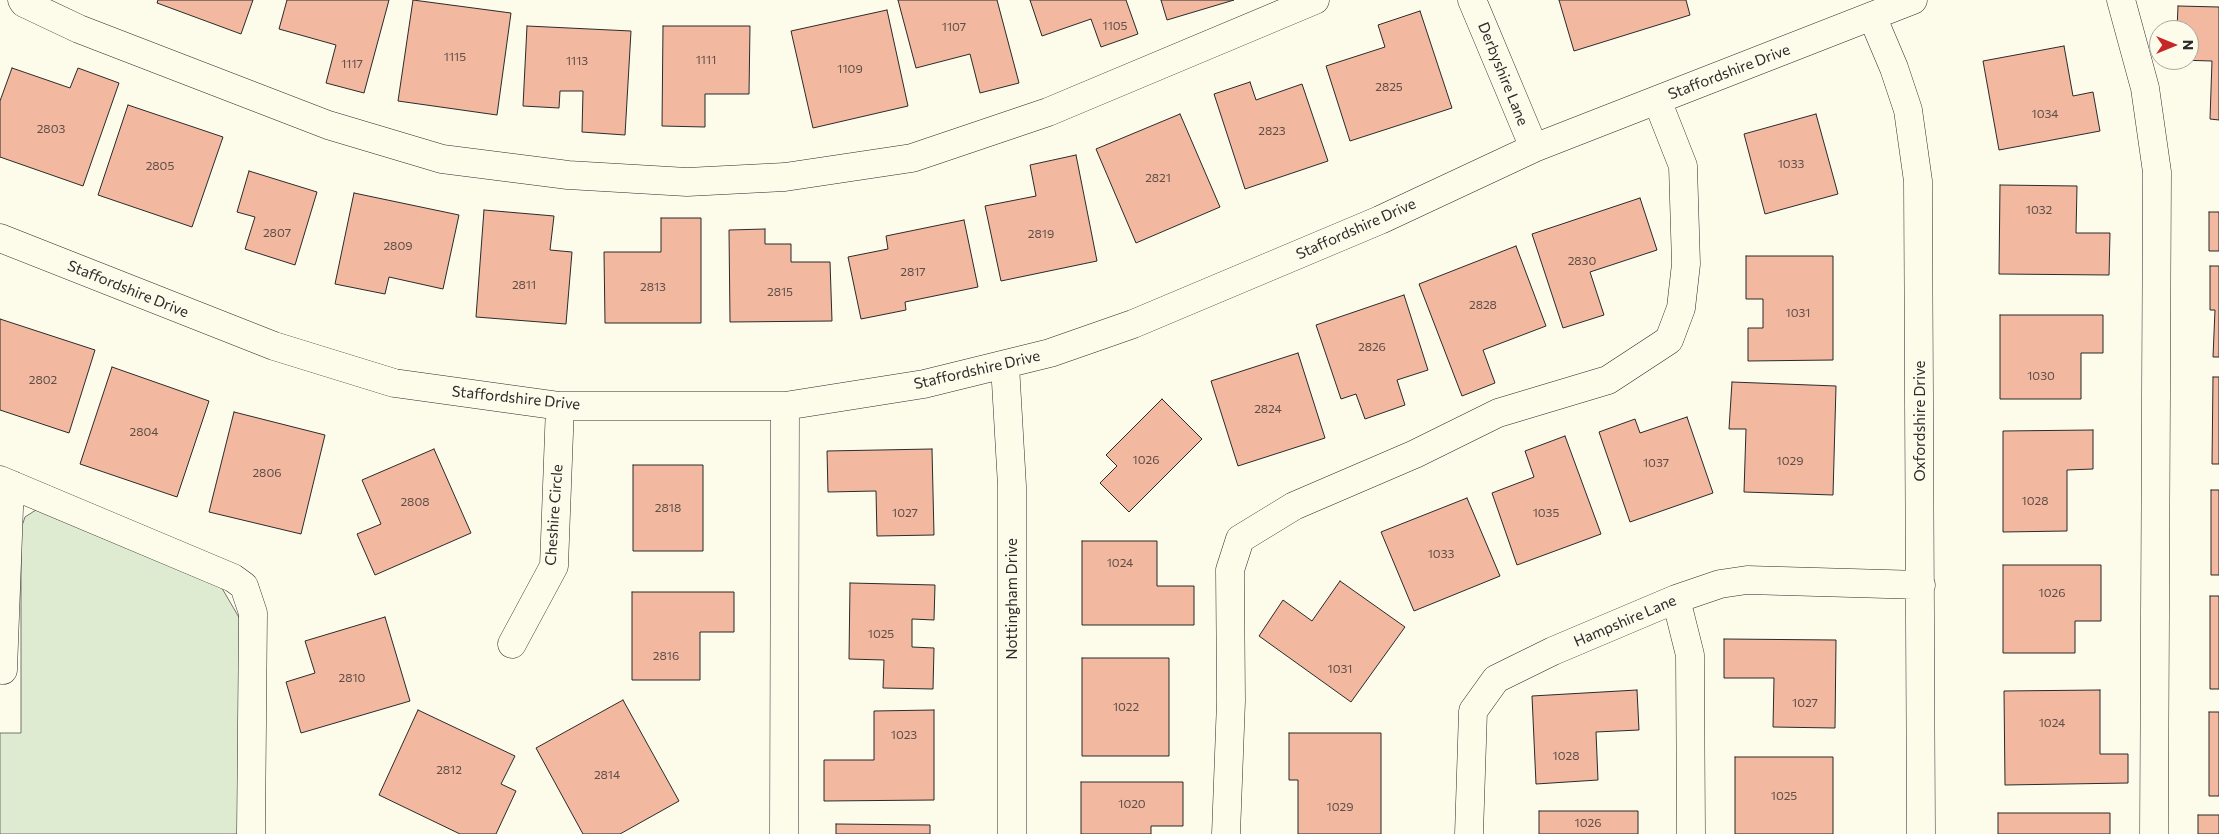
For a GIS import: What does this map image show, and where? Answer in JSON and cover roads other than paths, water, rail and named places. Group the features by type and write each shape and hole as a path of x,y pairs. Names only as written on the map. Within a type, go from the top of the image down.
{"street":[{"path":"22,0 24,3 79,29 328,125 442,159 568,175 687,182 785,178 912,158 1048,112 1315,0"},
{"name":"Derbyshire Lane","path":"1472,0 1534,148"},
{"name":"Staffordshire Drive","path":"0,238 266,343 394,383 560,406 785,406 924,384 1005,365 1050,353 1133,324 1380,220 1534,148 1913,0"},
{"path":"2122,0 2146,88 2157,172 2154,834"},
{"name":"Oxfordshire Drive","path":"1872,16 1894,68 1908,110 1918,181 1921,834"},
{"path":"1226,834 1231,702 1230,570 1240,539 1294,506 1415,454 1498,413 1608,380 1669,340 1682,308 1686,264 1683,166 1657,100"},
{"name":"Nottingham Drive","path":"1005,365 1012,486 1012,834"},
{"name":"Cheshire Circle","path":"512,644 554,566 560,406"},
{"path":"784,834 785,406"},
{"path":"3,670 9,508 6,483 233,578 244,586 253,613 251,834"},
{"name":"Hampshire Lane","path":"1469,834 1473,711 1496,679 1553,651 1676,599 1720,584 1747,580 1921,585"},
{"path":"1676,599 1690,655 1691,834"}]}
